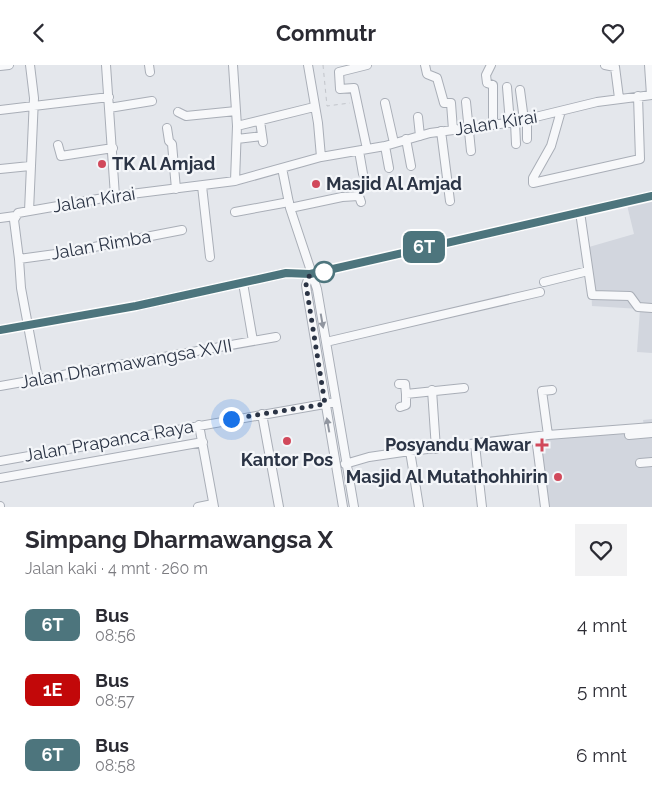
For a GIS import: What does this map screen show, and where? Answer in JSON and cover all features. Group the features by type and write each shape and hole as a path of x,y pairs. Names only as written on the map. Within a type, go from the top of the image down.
{"street":[{"path":"0,66 9,65"},
{"path":"29,211 34,98 30,65"},
{"path":"106,65 115,195"},
{"path":"235,181 237,126 233,65 237,65"},
{"path":"308,65 318,123 321,157"},
{"path":"363,173 363,150 354,87 340,89 339,72 367,65"},
{"path":"425,65 427,75 437,77 444,103 451,103 453,130"},
{"path":"491,65 486,81 493,86 493,124"},
{"path":"605,65 615,66 619,98"},
{"path":"649,65 651,95"},
{"path":"507,87 516,144"},
{"path":"520,90 527,139"},
{"name":"Jalan Kirai","path":"0,218 115,195 235,181 321,157 385,146 441,131 525,120 619,98 651,95"},
{"path":"0,110 109,97"},
{"path":"561,111 551,146 533,178 533,182 640,159 638,97"},
{"path":"109,108 152,101"},
{"path":"466,102 471,151"},
{"path":"385,103 394,143"},
{"path":"237,126 314,107"},
{"path":"178,113 186,116 236,111"},
{"path":"418,117 420,136"},
{"path":"237,139 262,139 260,121"},
{"path":"168,128 169,141 172,144 176,189"},
{"path":"441,131 450,201"},
{"path":"406,139 411,165"},
{"path":"58,145 61,156 113,148"},
{"path":"385,146 390,168"},
{"path":"0,169 30,166"},
{"path":"282,168 289,205 310,274 315,283 354,507"},
{"path":"202,186 210,257"},
{"path":"0,329 136,306 295,272 310,274 652,195"},
{"path":"235,212 342,197 359,196 361,202"},
{"path":"580,212 592,295 630,296 638,307 652,308"},
{"path":"15,216 21,288 38,379"},
{"name":"Jalan Rimba","path":"19,259 63,253 182,230"},
{"path":"544,282 588,271"},
{"path":"310,274 306,285 343,507"},
{"name":"Jalan Dharmawangsa XVII","path":"243,283 253,341"},
{"path":"326,342 540,292"},
{"name":"Jalan Dharmawangsa XVII","path":"0,386 276,337"},
{"path":"399,384 405,384 406,394 406,405 400,407"},
{"path":"406,394 464,388"},
{"path":"432,390 436,449"},
{"path":"548,435 542,391 552,390"},
{"name":"Jalan Prapanca Raya","path":"0,461 336,402"},
{"path":"262,414 279,507"},
{"path":"198,507 214,506 199,425"},
{"path":"345,464 369,457 410,451 475,445 548,435 652,427"},
{"path":"629,435 652,433"},
{"path":"536,437 545,507"},
{"path":"0,478 203,442"},
{"path":"475,445 482,507"},
{"path":"410,451 418,507"},
{"path":"640,463 652,462"}],"path":[{"path":"324,65 327,106 355,102"}],"shaded area":[{"path":"652,199 652,353 637,352 640,309 592,306 589,247 634,234 627,205"},
{"path":"652,419 652,507 545,507 536,440 645,433 643,420"}],"bus line":[{"name":"6T","path":"0,330 136,306 286,273 303,272 310,274 652,196"}],"place":[{"name":"TK Al Amjad","path":"102,164"},
{"name":"Masjid Al Amjad","path":"316,184"},
{"name":"Kantor Pos","path":"287,441"},
{"name":"Posyandu Mawar","path":"542,445"},
{"name":"Masjid Al Mutathohhirin","path":"558,477"}],"route":[{"path":"231,419 325,404 306,285 310,274 324,272"}]}
